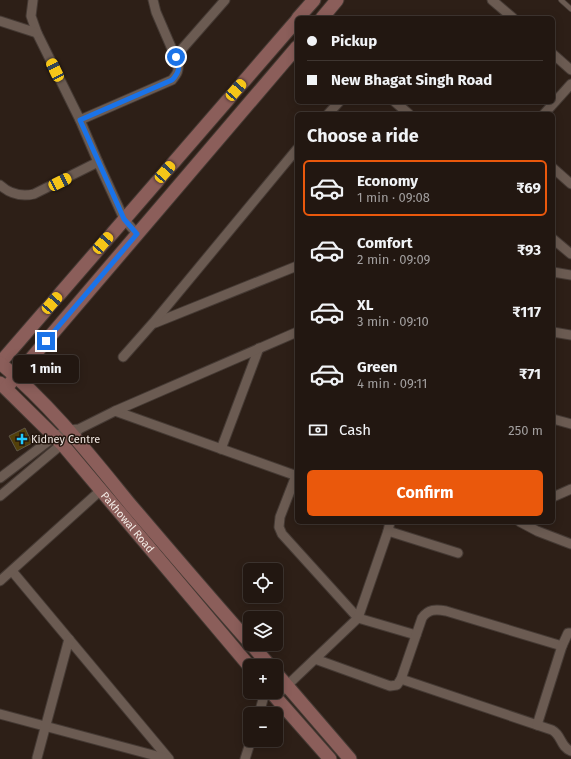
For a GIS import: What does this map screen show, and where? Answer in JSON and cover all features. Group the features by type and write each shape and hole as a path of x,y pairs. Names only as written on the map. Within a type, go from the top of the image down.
{"street":[{"path":"33,0 31,16 37,33 80,120 124,219 137,234"},
{"path":"80,120 172,80 177,75 179,69 178,63 156,12 153,0"},
{"path":"176,57 225,0"},
{"path":"301,16 314,0"},
{"path":"324,16 337,0"},
{"path":"492,0 511,16"},
{"path":"0,21 37,33"},
{"path":"0,363 295,22"},
{"path":"3,385 16,376 295,49"},
{"path":"555,56 571,70"},
{"path":"555,102 571,84"},
{"path":"330,112 337,104"},
{"path":"397,104 407,112"},
{"path":"546,112 553,104"},
{"path":"123,357 153,324 295,151"},
{"path":"0,185 6,190 15,194 25,196 34,194 98,162"},
{"path":"555,170 571,184"},
{"path":"555,241 571,254"},
{"path":"153,324 295,267"},
{"path":"555,272 571,275"},
{"path":"555,332 571,335"},
{"path":"0,478 58,441 115,411 295,333"},
{"path":"221,449 259,348"},
{"name":"Pakhowal Road","path":"0,363 16,376 74,432 175,558 243,636"},
{"name":"Pakhowal Road","path":"3,385 58,441 101,490 243,660"},
{"path":"115,411 295,474"},
{"path":"555,420 571,424"},
{"path":"0,496 58,441"},
{"path":"295,480 280,518 279,527 282,534 358,618 416,634"},
{"path":"555,496 571,489"},
{"path":"0,581 101,490"},
{"path":"283,687 358,618 390,524"},
{"path":"524,524 537,531 571,544"},
{"path":"388,531 458,553"},
{"path":"12,571 168,759"},
{"path":"315,659 390,686 396,684 401,679 416,634 425,614 432,610 437,610 562,646"},
{"path":"537,725 565,637 571,632"},
{"path":"37,758 69,639"},
{"name":"Pakhowal Road","path":"256,651 264,659"},
{"path":"401,679 552,730 557,733 564,747 571,752"},
{"path":"283,681 350,759"},
{"path":"275,699 330,759"},
{"path":"0,714 168,759"},
{"path":"245,759 249,747"}],"lane":[{"path":"561,0 571,9"}],"building":[{"path":"25,428 32,443 17,451 9,436"}],"place":[{"name":"Kidney Centre","path":"22,439"}],"route":[{"path":"46,341 137,234 124,219 80,120 172,80 177,75 179,69 176,57"}]}
